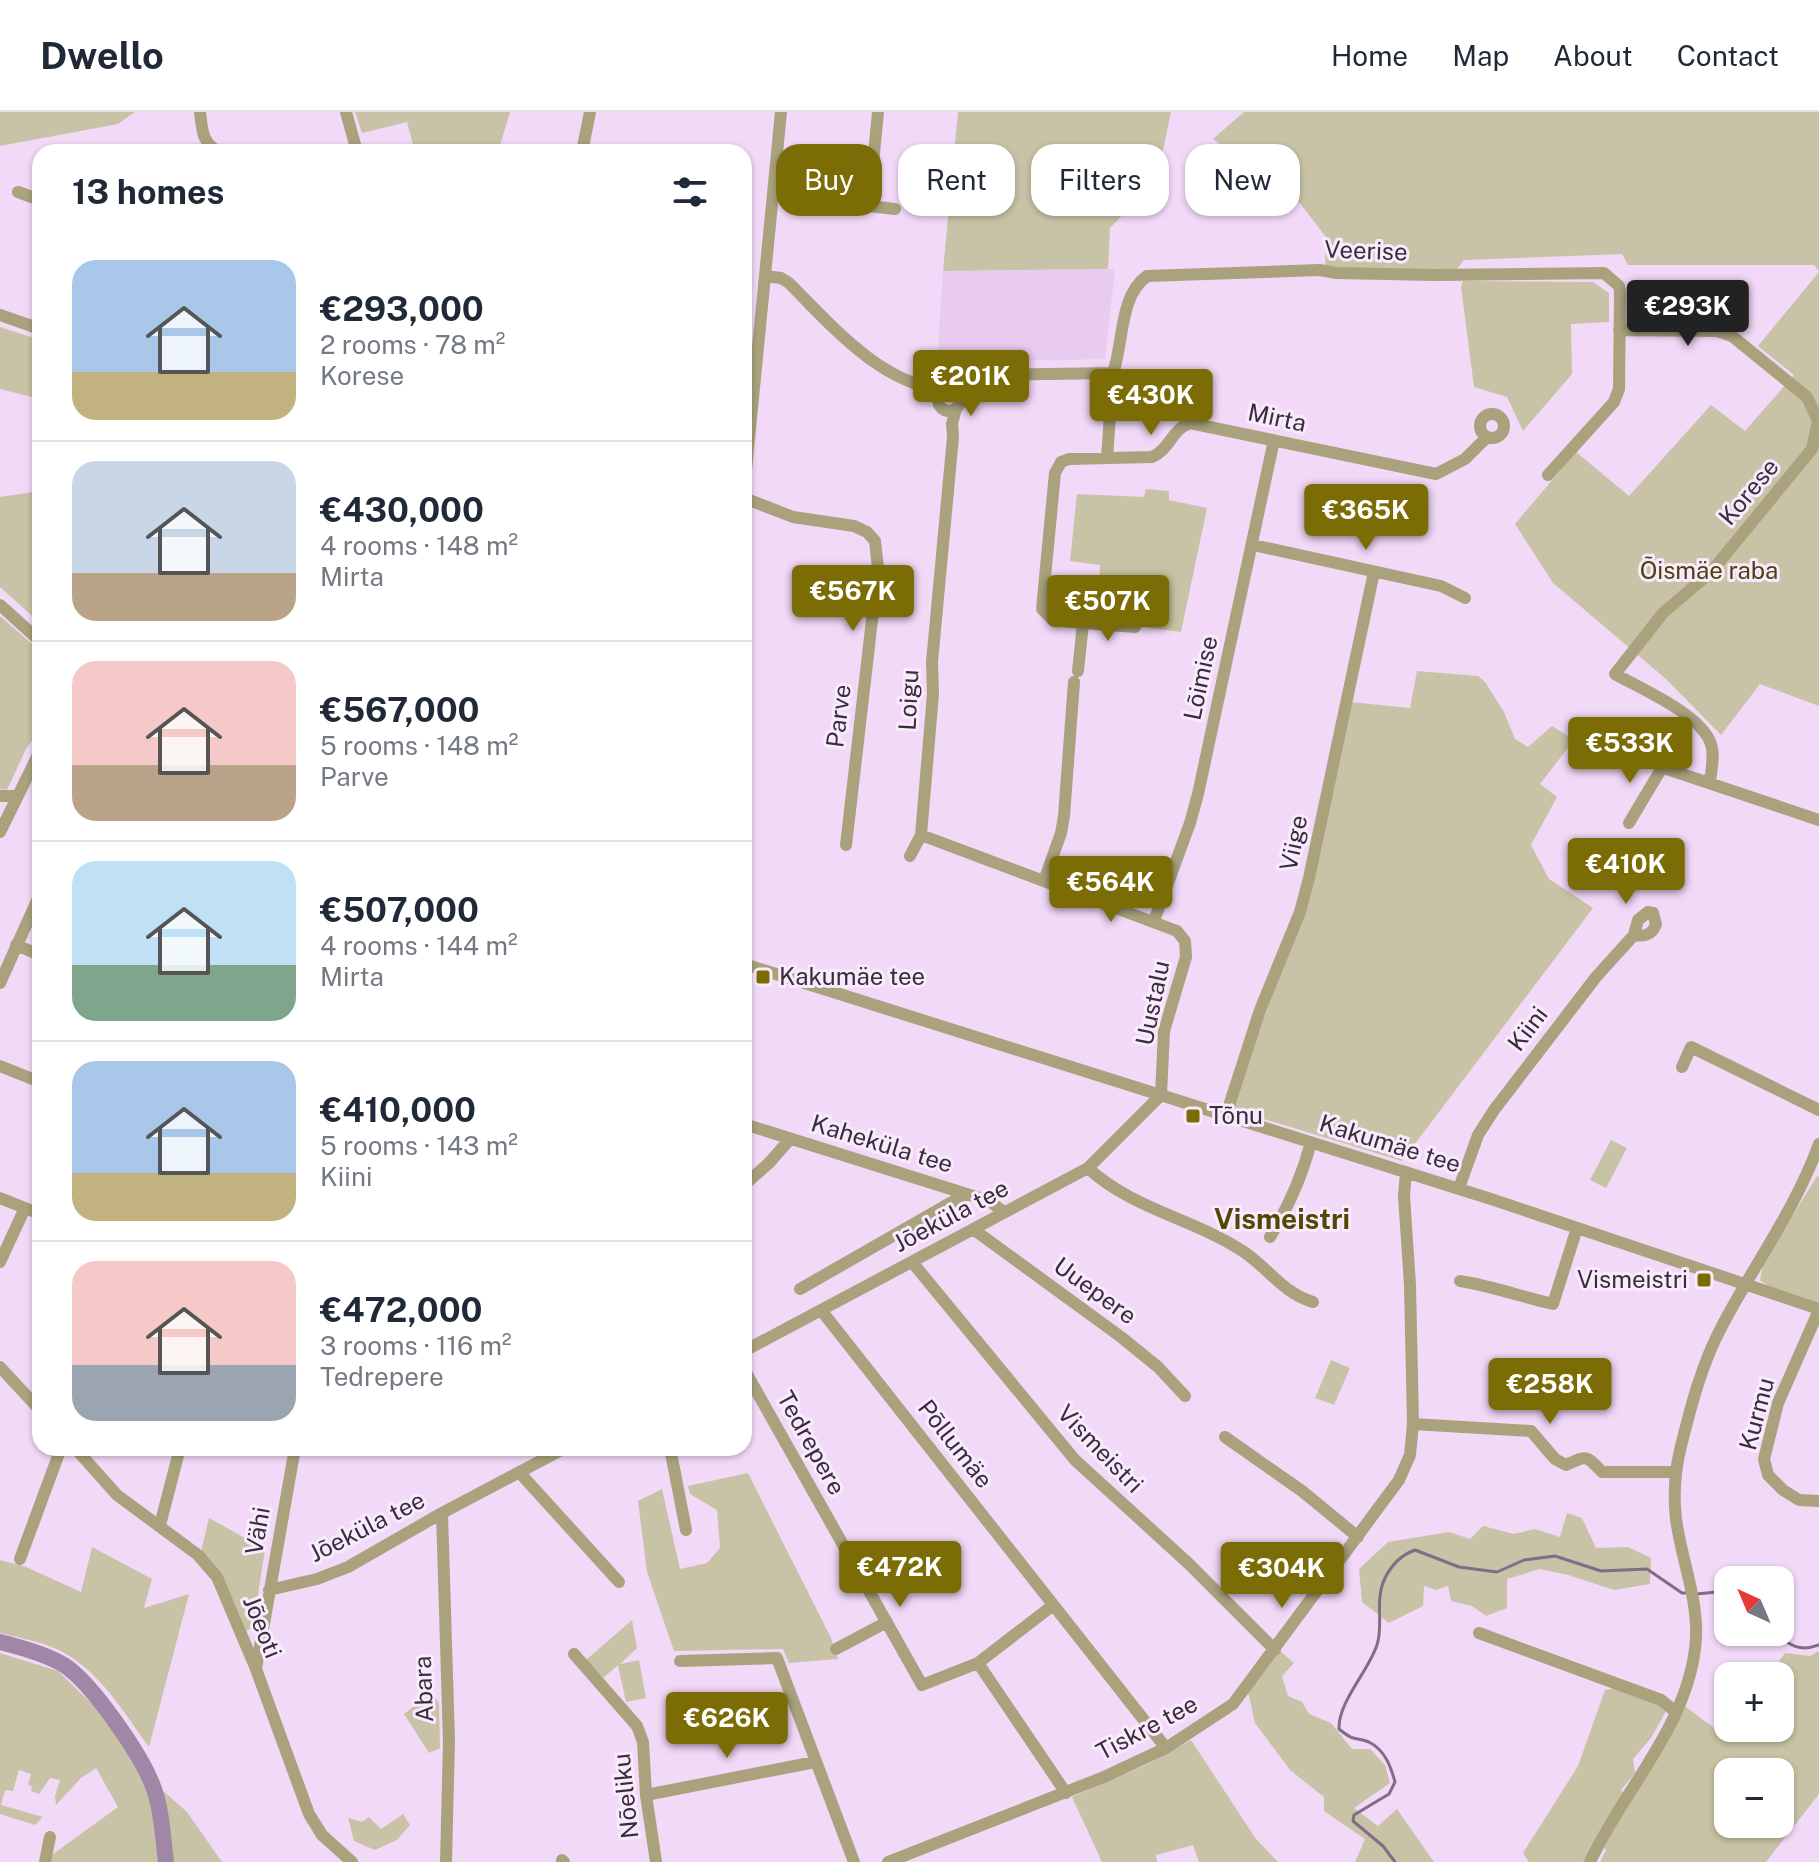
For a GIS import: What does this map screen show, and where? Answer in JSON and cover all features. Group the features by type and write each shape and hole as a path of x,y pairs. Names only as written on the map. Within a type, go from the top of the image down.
{"street":[{"path":"200,112 203,138 208,144"},
{"path":"346,112 355,144"},
{"path":"584,144 590,112"},
{"path":"752,408 781,112"},
{"path":"878,112 869,206 895,209"},
{"path":"18,192 32,197"},
{"name":"Veerise","path":"1113,373 1128,304 1137,283 1147,276 1319,270 1435,275 1604,273 1619,286 1619,389 1614,402 1548,475"},
{"name":"Loigu","path":"765,276 781,278 789,283 862,355 948,400 953,437 932,662 933,694 921,835"},
{"path":"0,315 32,326"},
{"name":"Korese","path":"1619,330 1717,331 1732,336 1807,397 1818,421 1812,449 1788,481 1711,572 1663,613 1615,674 1697,725 1711,742 1710,782"},
{"path":"948,400 964,381 981,375 1113,373 1107,458"},
{"name":"Mirta","path":"1083,623 1053,620 1042,609 1055,473 1061,462 1069,459 1152,457 1161,453 1177,430 1190,423 1436,474 1465,459 1487,437"},
{"name":"Lõimise","path":"1154,921 1198,794 1274,440"},
{"name":"Parve","path":"752,501 793,517 854,526 867,532 875,541 878,568 846,845"},
{"path":"1253,545 1441,586 1465,598"},
{"name":"Viige","path":"1226,1115 1260,1010 1300,912 1374,572"},
{"path":"0,605 32,634"},
{"path":"1044,881 1064,816 1083,623 1135,627"},
{"path":"1585,727 1638,750 1663,766 1819,820"},
{"path":"1629,823 1663,766"},
{"path":"0,832 32,767"},
{"path":"0,796 17,796"},
{"path":"910,856 921,835"},
{"name":"Uustalu","path":"921,835 1177,931 1185,941 1186,957 1164,1031 1161,1095"},
{"path":"0,983 32,911"},
{"name":"Kiini","path":"1459,1188 1478,1135 1494,1110 1596,977 1634,935 1638,920 1651,912"},
{"path":"16,945 32,952"},
{"name":"Kakumäe tee","path":"752,967 1459,1188 1819,1310"},
{"path":"1682,1067 1691,1047 1819,1110"},
{"path":"0,1066 32,1079"},
{"name":"Jõeküla tee","path":"752,1347 1088,1168 1161,1095"},
{"name":"Kaheküla tee","path":"752,1127 989,1201 1004,1212"},
{"path":"752,1178 790,1139"},
{"path":"1270,1237 1287,1210 1302,1176 1311,1142"},
{"path":"1590,1862 1676,1712 1694,1654 1693,1604 1676,1520 1676,1472 1707,1360 1720,1328 1785,1221 1819,1144"},
{"path":"1088,1168 1100,1179 1167,1216 1215,1236 1245,1253 1285,1289 1313,1302"},
{"name":"Tiskre tee","path":"888,1862 1066,1793 1166,1748 1233,1704 1275,1650 1399,1480 1410,1455 1413,1424 1410,1285 1404,1196 1406,1172"},
{"path":"800,1289 966,1194"},
{"path":"0,1198 32,1211"},
{"path":"0,1262 25,1208"},
{"path":"1460,1281 1553,1304 1577,1228"},
{"name":"Uuepere","path":"973,1229 1121,1337 1158,1367 1185,1396"},
{"name":"Vismeistri","path":"912,1262 1075,1460 1188,1563 1275,1650"},
{"name":"Põllumäe","path":"821,1310 1166,1748"},
{"name":"Kurmu","path":"1819,1310 1778,1403 1764,1459 1768,1475 1783,1490 1799,1500 1819,1501"},
{"path":"0,1367 32,1401"},
{"name":"Tedrepere","path":"752,1383 922,1685 978,1663"},
{"path":"1413,1424 1531,1431 1555,1459 1566,1465 1583,1457 1589,1458 1602,1472 1676,1472"},
{"path":"1225,1437 1302,1491 1358,1537"},
{"path":"20,1559 58,1456"},
{"name":"Jõeoti","path":"82,1456 117,1495 198,1555 217,1577 256,1669 309,1814 322,1835 352,1862"},
{"path":"160,1525 178,1456"},
{"name":"Vähi","path":"256,1669 294,1456"},
{"name":"Jõeküla tee","path":"269,1590 317,1579 348,1567 550,1456"},
{"path":"672,1456 686,1530"},
{"path":"519,1472 619,1582"},
{"name":"Abara","path":"442,1513 449,1741 446,1862"},
{"path":"1052,1606 978,1663 1066,1793"},
{"path":"836,1649 887,1622"},
{"path":"1479,1633 1661,1700 1676,1712"},
{"name":"Nõeliku","path":"574,1654 637,1726 643,1742 646,1795 656,1862"},
{"path":"680,1661 777,1658 854,1862"},
{"path":"646,1795 815,1762"},
{"path":"45,1862 50,1837"}],"shaded area":[{"path":"1115,269 1105,359 937,363 943,271"}],"green space":[{"path":"0,112 135,112 118,124 0,146"},
{"path":"355,112 510,112 500,144 413,144 407,122 362,133"},
{"path":"958,112 1171,112 1164,144 1031,144 1031,216 1122,216 1110,228 1108,269 943,271 948,216 1015,216 1015,144 955,144"},
{"path":"1244,112 1819,112 1819,271 1814,265 1628,265 1622,254 1464,260 1457,269 1351,270 1325,266 1326,237 1300,203 1300,144 1220,144 1213,139"},
{"name":"Õismäe raba","path":"1819,272 1819,706 1760,684 1721,735 1666,679 1553,583 1515,524 1576,452 1629,496 1711,405 1745,431 1794,375 1758,346"},
{"path":"1463,281 1593,282 1609,293 1609,322 1571,324 1572,374 1523,431 1507,397 1474,387 1461,287"},
{"path":"0,327 32,337 32,397 0,389"},
{"path":"1146,489 1169,491 1169,500 1207,508 1181,632 1142,627 1141,616 1098,613 1100,565 1070,561 1077,494 1144,497"},
{"path":"32,492 32,616 0,587 0,497"},
{"path":"0,616 32,644 32,741 7,790 0,789"},
{"path":"1417,671 1478,676 1504,712 1515,739 1528,747 1552,726 1574,740 1540,784 1557,797 1531,845 1549,879 1593,908 1402,1161 1231,1109 1292,939 1350,702 1410,708"},
{"path":"1611,1140 1627,1148 1606,1188 1590,1180"},
{"path":"1817,1176 1819,1303 1768,1286 1760,1280 1763,1264"},
{"path":"1331,1360 1350,1368 1334,1405 1315,1398"},
{"path":"748,1473 831,1638 838,1659 789,1663 783,1649 674,1651 647,1572 638,1501 662,1489 680,1569 707,1563 720,1548 717,1510 690,1494 688,1486"},
{"path":"1567,1513 1582,1518 1596,1548 1628,1547 1651,1558 1650,1584 1614,1590 1540,1569 1507,1579 1507,1608 1486,1616 1472,1606 1451,1601 1448,1586 1436,1590 1424,1586 1423,1606 1389,1623 1362,1602 1359,1569 1388,1542 1449,1532 1470,1539 1483,1526 1514,1534 1535,1529 1560,1537"},
{"path":"209,1518 265,1549 253,1628 246,1631 228,1588 201,1551"},
{"path":"92,1547 152,1579 144,1608 189,1594 149,1747 114,1698 83,1666 55,1648 0,1633 0,1560 26,1567 81,1592"},
{"path":"632,1620 637,1648 620,1664 639,1660 646,1698 626,1702 618,1665 603,1678 586,1660"},
{"path":"1280,1651 1294,1663 1282,1676 1288,1696 1302,1702 1309,1714 1331,1723 1352,1749 1370,1749 1385,1765 1390,1783 1354,1808 1378,1826 1397,1809 1434,1862 1355,1862 1365,1839 1324,1811 1324,1797 1290,1770 1255,1723 1248,1692"},
{"path":"1819,1651 1819,1794 1794,1826 1794,1758 1714,1758 1714,1838 1785,1838 1766,1862 1600,1862 1606,1850 1604,1848 1682,1704 1714,1728 1714,1742 1794,1742 1794,1662 1778,1662 1785,1653 1810,1656"},
{"path":"0,1653 58,1671 146,1756 161,1789 187,1812 222,1862 42,1862 118,1807 96,1768 81,1778 56,1805 55,1796 60,1780 50,1778 39,1794 31,1791 32,1786 28,1785 31,1774 19,1770 13,1791 5,1790 1,1805 43,1817 35,1825 0,1814"},
{"path":"1616,1688 1651,1700 1666,1711 1651,1738 1633,1759 1635,1773 1621,1790 1625,1795 1583,1862 1529,1862 1523,1853 1578,1766 1605,1690"},
{"path":"432,1692 439,1704 440,1748 429,1753 404,1714"},
{"path":"1191,1740 1256,1839 1278,1862 1199,1862 1193,1845 1156,1855 1157,1862 1102,1862 1072,1797 1150,1763"},
{"path":"403,1814 410,1825 397,1840 375,1850 354,1841 348,1818 362,1822 369,1817 381,1829"}],"waterway":[{"path":"1395,1862 1383,1846 1353,1821 1354,1815 1389,1794 1395,1782 1389,1765 1375,1745 1352,1738 1339,1729 1343,1708 1377,1645 1382,1587 1397,1561 1415,1550 1459,1567 1497,1572 1524,1560 1555,1556 1601,1571 1647,1569 1682,1593 1689,1593"},
{"path":"1696,1594 1714,1592"},
{"path":"0,1642 41,1654 64,1665 102,1704 139,1759 154,1789 161,1816 166,1862"},
{"path":"1794,1645 1806,1648 1819,1645"}],"place":[{"name":"Kakumäe tee","path":"763,977"},
{"name":"Tõnu","path":"1193,1116"},
{"name":"Vismeistri","path":"1704,1280"}],"district":[{"name":"Vismeistri","path":"1282,1219"}]}
